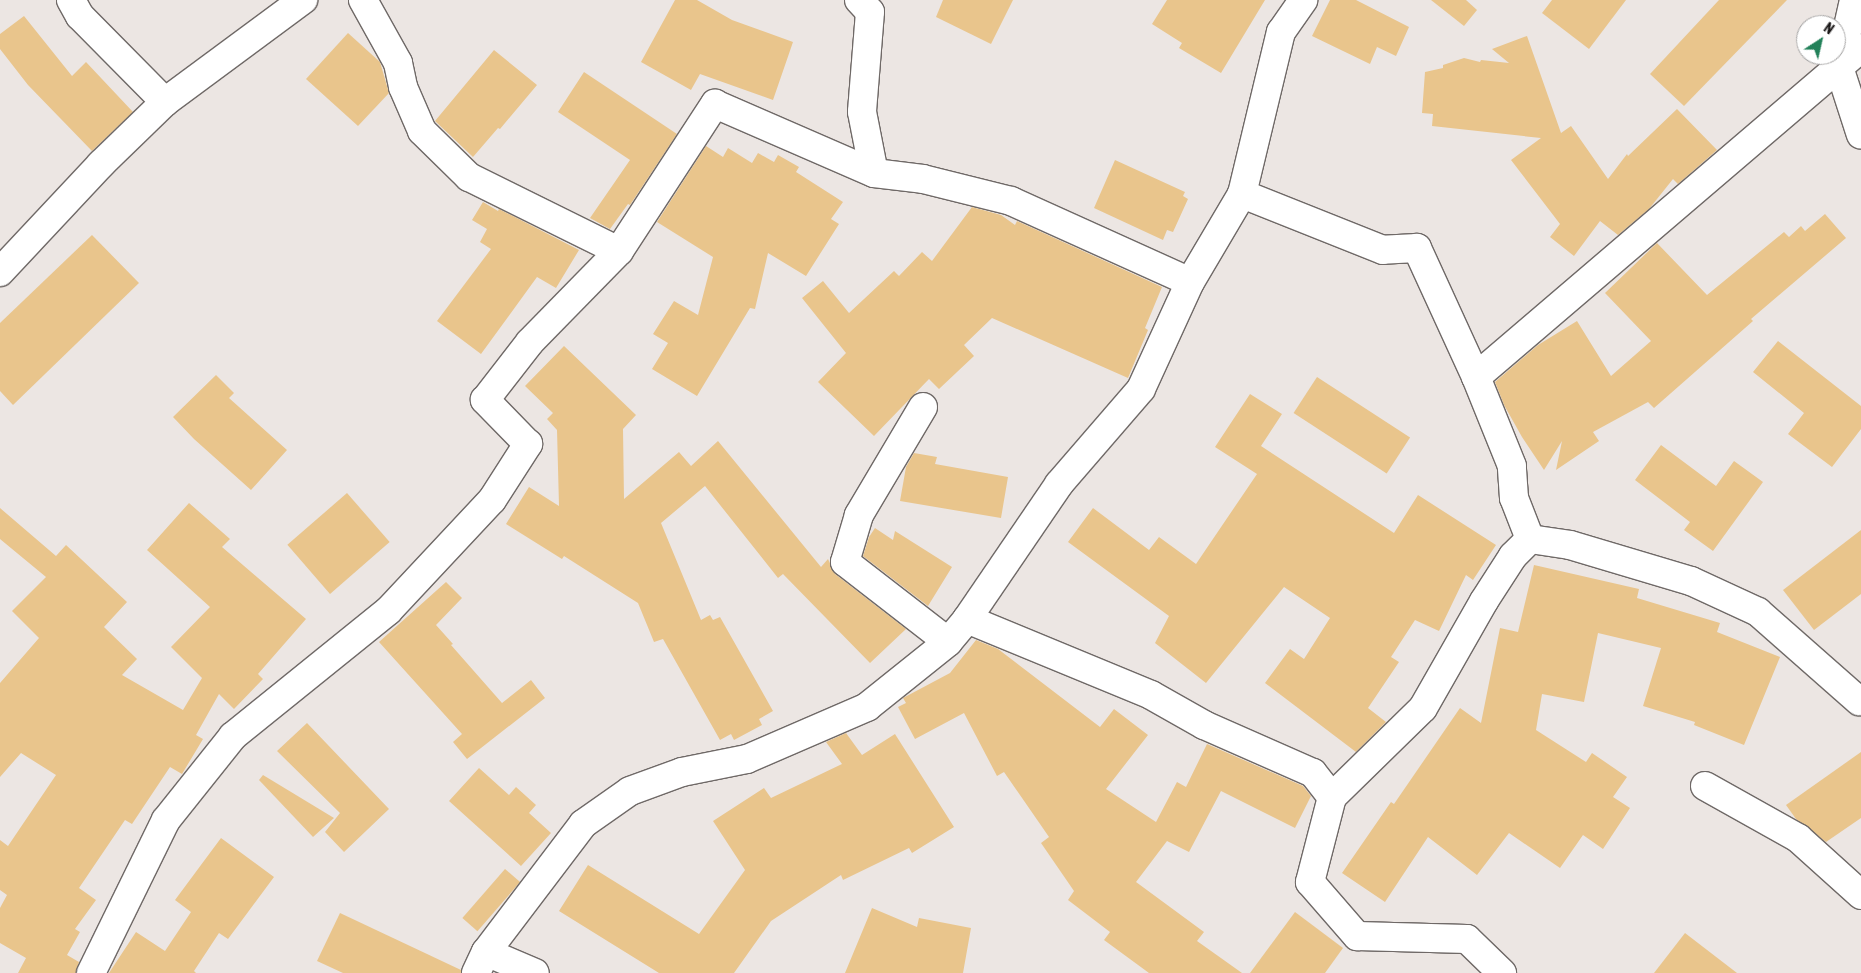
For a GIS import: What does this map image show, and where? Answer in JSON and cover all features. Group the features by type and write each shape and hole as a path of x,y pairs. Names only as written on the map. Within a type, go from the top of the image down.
{"street":[{"path":"71,0 80,16 166,102"},
{"path":"0,272 101,164 166,102 303,0"},
{"path":"363,0 398,63 403,87 422,131 469,178 619,251"},
{"path":"535,973 481,962 583,824 630,791 682,772 747,759 867,706 948,642 967,619 1059,484 1142,389 1190,282 1242,194 1280,32 1303,0"},
{"path":"1854,0 1839,67 1861,134"},
{"path":"868,4 862,112 874,173"},
{"path":"1476,377 1861,48"},
{"path":"91,973 166,820 233,736 388,611 492,500 528,444 485,400 530,342 619,251 715,104 874,173 923,178 1011,201 1190,282"},
{"path":"1242,194 1383,250 1417,248 1476,377 1512,466 1514,498 1530,539"},
{"path":"923,407 859,515 845,562 948,642"},
{"path":"1530,539 1570,545 1691,581 1758,612 1859,701"},
{"path":"1502,973 1467,939 1358,936 1310,882 1332,797 1423,708 1489,593 1513,556 1530,539"},
{"path":"967,619 1151,695 1204,724 1313,773 1332,797"},
{"path":"1705,786 1798,838 1861,895"}],"building":[{"path":"675,0 697,0 732,20 793,42 773,100 700,74 691,90 641,62"},
{"path":"943,0 1013,0 991,44 936,17"},
{"path":"1167,0 1265,0 1221,73 1179,48 1182,43 1152,24"},
{"path":"1330,0 1356,0 1409,27 1396,56 1377,47 1370,64 1312,36"},
{"path":"1431,0 1466,0 1477,10 1464,26"},
{"path":"1552,0 1626,0 1589,49 1542,13"},
{"path":"1719,0 1787,0 1684,106 1650,74"},
{"path":"24,16 72,76 86,62 133,112 92,151 28,85 0,49 0,34"},
{"path":"348,33 380,62 389,93 358,126 306,79"},
{"path":"1527,36 1561,133 1571,126 1608,179 1627,154 1628,156 1677,109 1717,150 1678,184 1673,179 1649,209 1618,235 1600,221 1574,256 1550,237 1560,224 1511,160 1541,138 1432,126 1433,114 1422,113 1425,72 1443,68 1443,65 1464,58 1480,62 1481,60 1509,63 1492,49"},
{"path":"494,50 537,85 500,129 498,128 473,157 435,121"},
{"path":"584,72 677,134 630,205 628,204 610,229 590,218 630,160 558,112"},
{"path":"706,146 723,157 728,148 752,163 758,153 774,162 778,155 799,167 796,172 843,202 831,219 839,224 806,276 768,253 755,309 750,308 697,396 652,369 668,343 653,334 674,301 698,315 713,257 657,222"},
{"path":"1115,160 1185,192 1183,196 1188,199 1173,232 1167,230 1163,240 1094,208"},
{"path":"483,202 579,250 556,288 537,277 481,354 437,321 491,249 480,242 487,229 472,220"},
{"path":"972,207 1001,215 1015,225 1017,221 1162,287 1145,328 1148,330 1128,378 992,318 964,345 974,356 939,389 929,379 874,436 818,382 846,353 802,298 823,281 849,313 894,271 899,276 922,252 932,261"},
{"path":"1825,214 1846,238 1751,319 1753,321 1654,408 1648,402 1593,432 1599,441 1556,470 1562,441 1544,470 1504,405 1495,382 1538,345 1577,321 1611,376 1651,341 1605,293 1657,243 1707,295 1784,232 1789,237 1801,226 1805,231"},
{"path":"92,235 139,283 13,405 0,391 0,323"},
{"path":"1778,341 1861,406 1861,429 1832,467 1788,434 1804,413 1753,372"},
{"path":"564,346 636,415 623,429 624,499 679,452 691,466 718,441 821,567 828,559 835,574 906,629 870,663 783,574 778,578 705,486 661,523 701,620 710,615 713,620 720,617 773,711 759,719 762,725 734,740 731,734 720,740 663,639 654,642 638,603 564,556 562,559 506,524 529,487 559,506 557,430 547,419 553,413 525,386"},
{"path":"216,375 234,393 229,398 287,450 251,490 194,439 173,417"},
{"path":"1317,377 1410,437 1387,474 1294,413"},
{"path":"1250,394 1282,414 1261,446 1394,533 1418,495 1496,545 1473,580 1466,575 1439,631 1415,620 1391,657 1399,662 1368,708 1386,722 1356,752 1265,683 1290,649 1304,659 1330,618 1284,587 1206,683 1155,643 1169,616 1068,542 1093,508 1149,550 1159,537 1196,564 1257,474 1215,447"},
{"path":"1661,445 1716,486 1734,461 1763,482 1713,551 1684,530 1690,522 1635,480"},
{"path":"914,453 937,457 935,464 1008,477 1001,518 900,501 906,467"},
{"path":"347,493 390,542 330,594 287,545"},
{"path":"189,503 230,539 222,547 306,619 258,674 263,679 234,709 219,694 196,735 203,739 182,774 170,767 132,824 125,820 79,888 96,900 75,929 80,932 67,955 79,962 76,973 18,973 26,958 0,943 0,908 7,895 0,890 0,840 8,846 56,775 21,753 0,777 0,683 39,638 12,611 46,577 0,539 0,508 56,556 66,545 127,602 104,627 137,659 122,675 183,710 202,678 171,647 210,607 147,550"},
{"path":"875,528 893,540 895,531 952,567 928,606 863,556 869,537"},
{"path":"1861,530 1861,594 1814,630 1783,590"},
{"path":"1534,565 1639,589 1637,598 1720,623 1717,632 1780,657 1744,745 1694,725 1695,722 1643,706 1661,648 1598,633 1584,702 1542,694 1536,730 1586,762 1592,753 1627,777 1613,797 1630,808 1603,849 1583,835 1560,868 1509,833 1477,875 1428,837 1385,902 1342,873 1391,802 1394,804 1460,708 1481,723 1500,628 1518,632"},
{"path":"446,582 462,598 436,625 453,644 451,645 502,703 531,680 545,698 467,759 453,742 462,734 379,642"},
{"path":"976,640 998,649 1100,727 1114,709 1148,735 1106,789 1156,822 1177,782 1186,787 1207,744 1303,786 1311,796 1295,828 1221,791 1189,852 1167,841 1136,882 1204,932 1197,941 1242,973 1149,973 1104,940 1110,932 1068,900 1074,891 1041,843 1049,837 1004,772 997,776 964,713 915,739 898,707 906,703 903,698 950,673"},
{"path":"307,723 389,809 344,852 325,832 340,813 277,751"},
{"path":"846,733 862,755 895,734 954,827 912,853 909,848 843,880 841,875 771,921 734,973 659,973 559,911 588,865 699,934 745,870 713,821 764,788 771,798 842,764 826,742"},
{"path":"1861,752 1861,818 1826,842 1796,819 1786,805"},
{"path":"479,768 509,795 516,787 536,805 529,813 551,833 521,866 449,801"},
{"path":"263,775 334,818 313,837 259,780"},
{"path":"221,838 274,877 228,939 219,933 194,971 196,973 109,973 136,932 165,951 191,912 175,900"},
{"path":"505,869 520,882 477,931 462,918"},
{"path":"872,908 917,927 919,918 971,928 963,973 845,973"},
{"path":"1295,912 1343,948 1325,973 1250,973"},
{"path":"340,913 461,970 461,973 343,973 317,961"},
{"path":"1685,933 1737,973 1654,973"}]}
